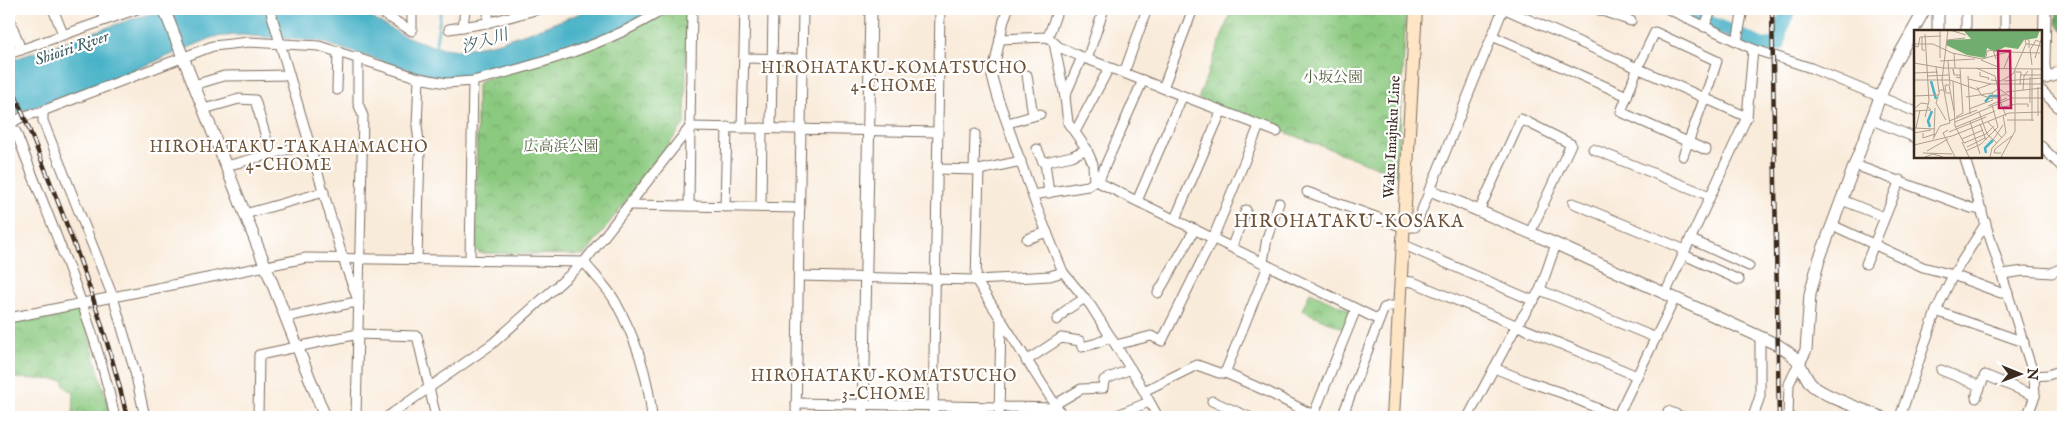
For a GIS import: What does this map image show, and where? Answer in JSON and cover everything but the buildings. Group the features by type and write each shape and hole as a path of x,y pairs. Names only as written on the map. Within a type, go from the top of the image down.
{"main road":[{"name":"Waku Imajuku Line","path":"1393,417 1416,9"}],"street":[{"path":"53,9 63,34"},
{"path":"101,9 105,20"},
{"path":"9,54 137,9"},
{"path":"164,9 325,417"},
{"path":"270,9 343,259 359,303"},
{"path":"374,9 412,31 412,9"},
{"path":"463,27 465,9"},
{"path":"487,23 489,9"},
{"path":"449,29 487,23 520,11 539,9"},
{"path":"144,417 134,372 113,297 43,121 45,110 213,46 249,42 319,46 419,78 446,84 473,81 517,70 561,55 647,19 664,9"},
{"path":"689,206 692,9"},
{"path":"742,128 744,9"},
{"path":"761,207 772,58 773,9"},
{"path":"796,417 803,9"},
{"path":"864,417 871,9"},
{"path":"933,417 940,9"},
{"path":"1008,9 992,77 1020,160 1063,272 1085,298 1114,341 1158,417"},
{"path":"1058,9 1051,40 1065,97 1068,123 1086,149 1093,164 1096,182"},
{"path":"1065,97 1085,58 1104,9"},
{"path":"1124,73 1147,9"},
{"path":"1163,88 1193,9"},
{"path":"1307,192 1403,227 1415,227 1504,9 1747,116"},
{"path":"1597,9 1631,21"},
{"path":"1668,9 1686,13 1704,27 1752,49 1811,68 1914,111"},
{"path":"1737,41 1743,9"},
{"path":"1788,417 1789,384 1806,350 1813,277 1880,96 1903,47 1925,9"},
{"path":"1938,9 1938,30"},
{"path":"1966,9 1966,30"},
{"path":"2005,9 2005,30"},
{"path":"2045,9 2044,78 2063,70"},
{"path":"1704,27 1710,13"},
{"path":"9,17 21,50"},
{"path":"1682,156 1688,142 1706,98 1718,61 1655,32 1638,67 1621,112 1688,142 1706,150"},
{"path":"1492,36 1627,96"},
{"path":"1000,39 1051,40 1085,58 1144,80 1182,97 1277,132"},
{"path":"1494,368 1529,382 1562,392 1617,417 1656,338 1684,252 1747,116 1752,49"},
{"path":"337,90 338,51"},
{"path":"356,417 363,116 358,103 358,57"},
{"path":"744,58 803,59"},
{"path":"1075,132 1110,68"},
{"path":"1008,123 1037,115 1027,75"},
{"path":"194,85 224,76 289,76"},
{"path":"417,259 420,150 417,126 419,78"},
{"path":"1033,195 1088,186 1096,182 1144,80"},
{"path":"470,260 473,81"},
{"path":"2042,91 2063,112"},
{"path":"1137,201 1182,97"},
{"path":"204,110 239,99 255,100 271,154"},
{"path":"43,113 38,112 13,122 9,126 16,132 81,303 115,417"},
{"path":"1175,219 1222,112"},
{"path":"1479,211 1521,119 1571,144 1530,233"},
{"path":"1872,120 1914,137"},
{"path":"690,126 938,132"},
{"path":"388,417 492,344 584,262 690,126"},
{"path":"1026,361 1061,338 1080,341 1082,347 1151,336 1162,341 1213,238 1259,126"},
{"path":"725,207 727,127"},
{"path":"975,134 977,170 976,280 1063,417"},
{"path":"226,166 309,144"},
{"path":"2042,147 2061,163"},
{"path":"1036,149 1043,162 1045,162 1050,192"},
{"path":"1045,162 1072,156 1086,149"},
{"path":"1593,149 1710,196"},
{"path":"1965,158 2034,376 2035,396 2028,417"},
{"path":"937,169 977,170 1020,160"},
{"path":"1855,165 1900,180 1971,208 1982,210"},
{"path":"1866,264 1900,180"},
{"path":"1096,182 1232,246 1379,320"},
{"path":"1430,190 1556,244 1785,350 1799,363 1805,376 1813,386 1881,417"},
{"path":"245,214 324,192"},
{"path":"1842,200 1884,217"},
{"path":"1225,373 1266,264 1268,238 1279,203"},
{"path":"1573,203 1684,252 1740,280"},
{"path":"629,205 800,208"},
{"path":"1232,246 1246,210"},
{"path":"1900,417 1936,311 1953,275 1986,223"},
{"path":"1832,225 1923,267 1953,275 2001,293 2008,293"},
{"path":"1158,293 1195,229"},
{"path":"1027,239 1047,232"},
{"path":"1690,239 1749,266"},
{"path":"1402,244 1534,301"},
{"path":"1468,417 1517,325 1540,290 1556,244"},
{"path":"9,318 306,258 584,262"},
{"path":"584,262 614,300 641,358 650,396 652,417"},
{"path":"2003,274 2024,271 2052,273 2063,267"},
{"path":"799,276 976,280 1050,276 1063,272"},
{"path":"1400,281 1414,282 1638,376"},
{"path":"1540,290 1656,338"},
{"path":"1057,320 1065,311 1085,298"},
{"path":"286,317 351,303 359,303"},
{"path":"1342,417 1384,308 1399,306"},
{"path":"1144,391 1170,380 1197,365 1219,373 1225,373 1315,416 1356,309"},
{"path":"1936,311 2024,342"},
{"path":"999,417 1001,320"},
{"path":"258,417 259,355 297,345 358,334 416,336 436,417"},
{"path":"1753,417 1760,396 1760,338"},
{"path":"796,403 999,407 1055,406 1081,388 1104,388 1104,380 1131,369"},
{"path":"1941,370 1980,386"},
{"path":"2034,376 2048,375 2063,370"},
{"path":"1976,398 1985,375 2035,396"},
{"path":"1212,401 1242,416"},
{"path":"1117,416 1149,402"},
{"path":"1668,411 1683,417"}],"green space":[{"name":"広高浜公園","path":"667,9 687,9 685,123 585,255 479,253 476,250 477,85 480,81"},
{"name":"小坂公園","path":"1232,9 1406,9 1398,175 1198,99"},
{"path":"2057,9 2063,9 2063,32 2056,24"},
{"path":"1310,292 1352,311 1344,329 1302,310"},
{"path":"77,308 82,311 111,417 73,417 74,393 64,386 64,380 9,379 9,322"}],"water":[{"name":"Shioiri River","path":"171,9 356,9 402,35 435,47 459,50 496,43 591,9 658,9 649,16 601,38 515,67 458,79 439,78 416,72 318,41 239,35 214,37 106,82 9,116 9,61 138,17"}],"waterway":[{"path":"435,49 441,9"},
{"name":"汐入川","path":"1679,9 1763,46 1779,44 1780,31 1789,9"}],"railway":[{"path":"1772,9 1779,417"},
{"path":"9,80 59,204 90,288 104,331 127,417"}],"district":[{"name":"HIROHATAKU-KOMATSUCHO 4-CHOME","path":"894,78"},
{"name":"HIROHATAKU-TAKAHAMACHO 4-CHOME","path":"289,157"},
{"name":"HIROHATAKU-KOSAKA","path":"1349,222"},
{"name":"HIROHATAKU-KOMATSUCHO 3-CHOME","path":"884,386"}]}
